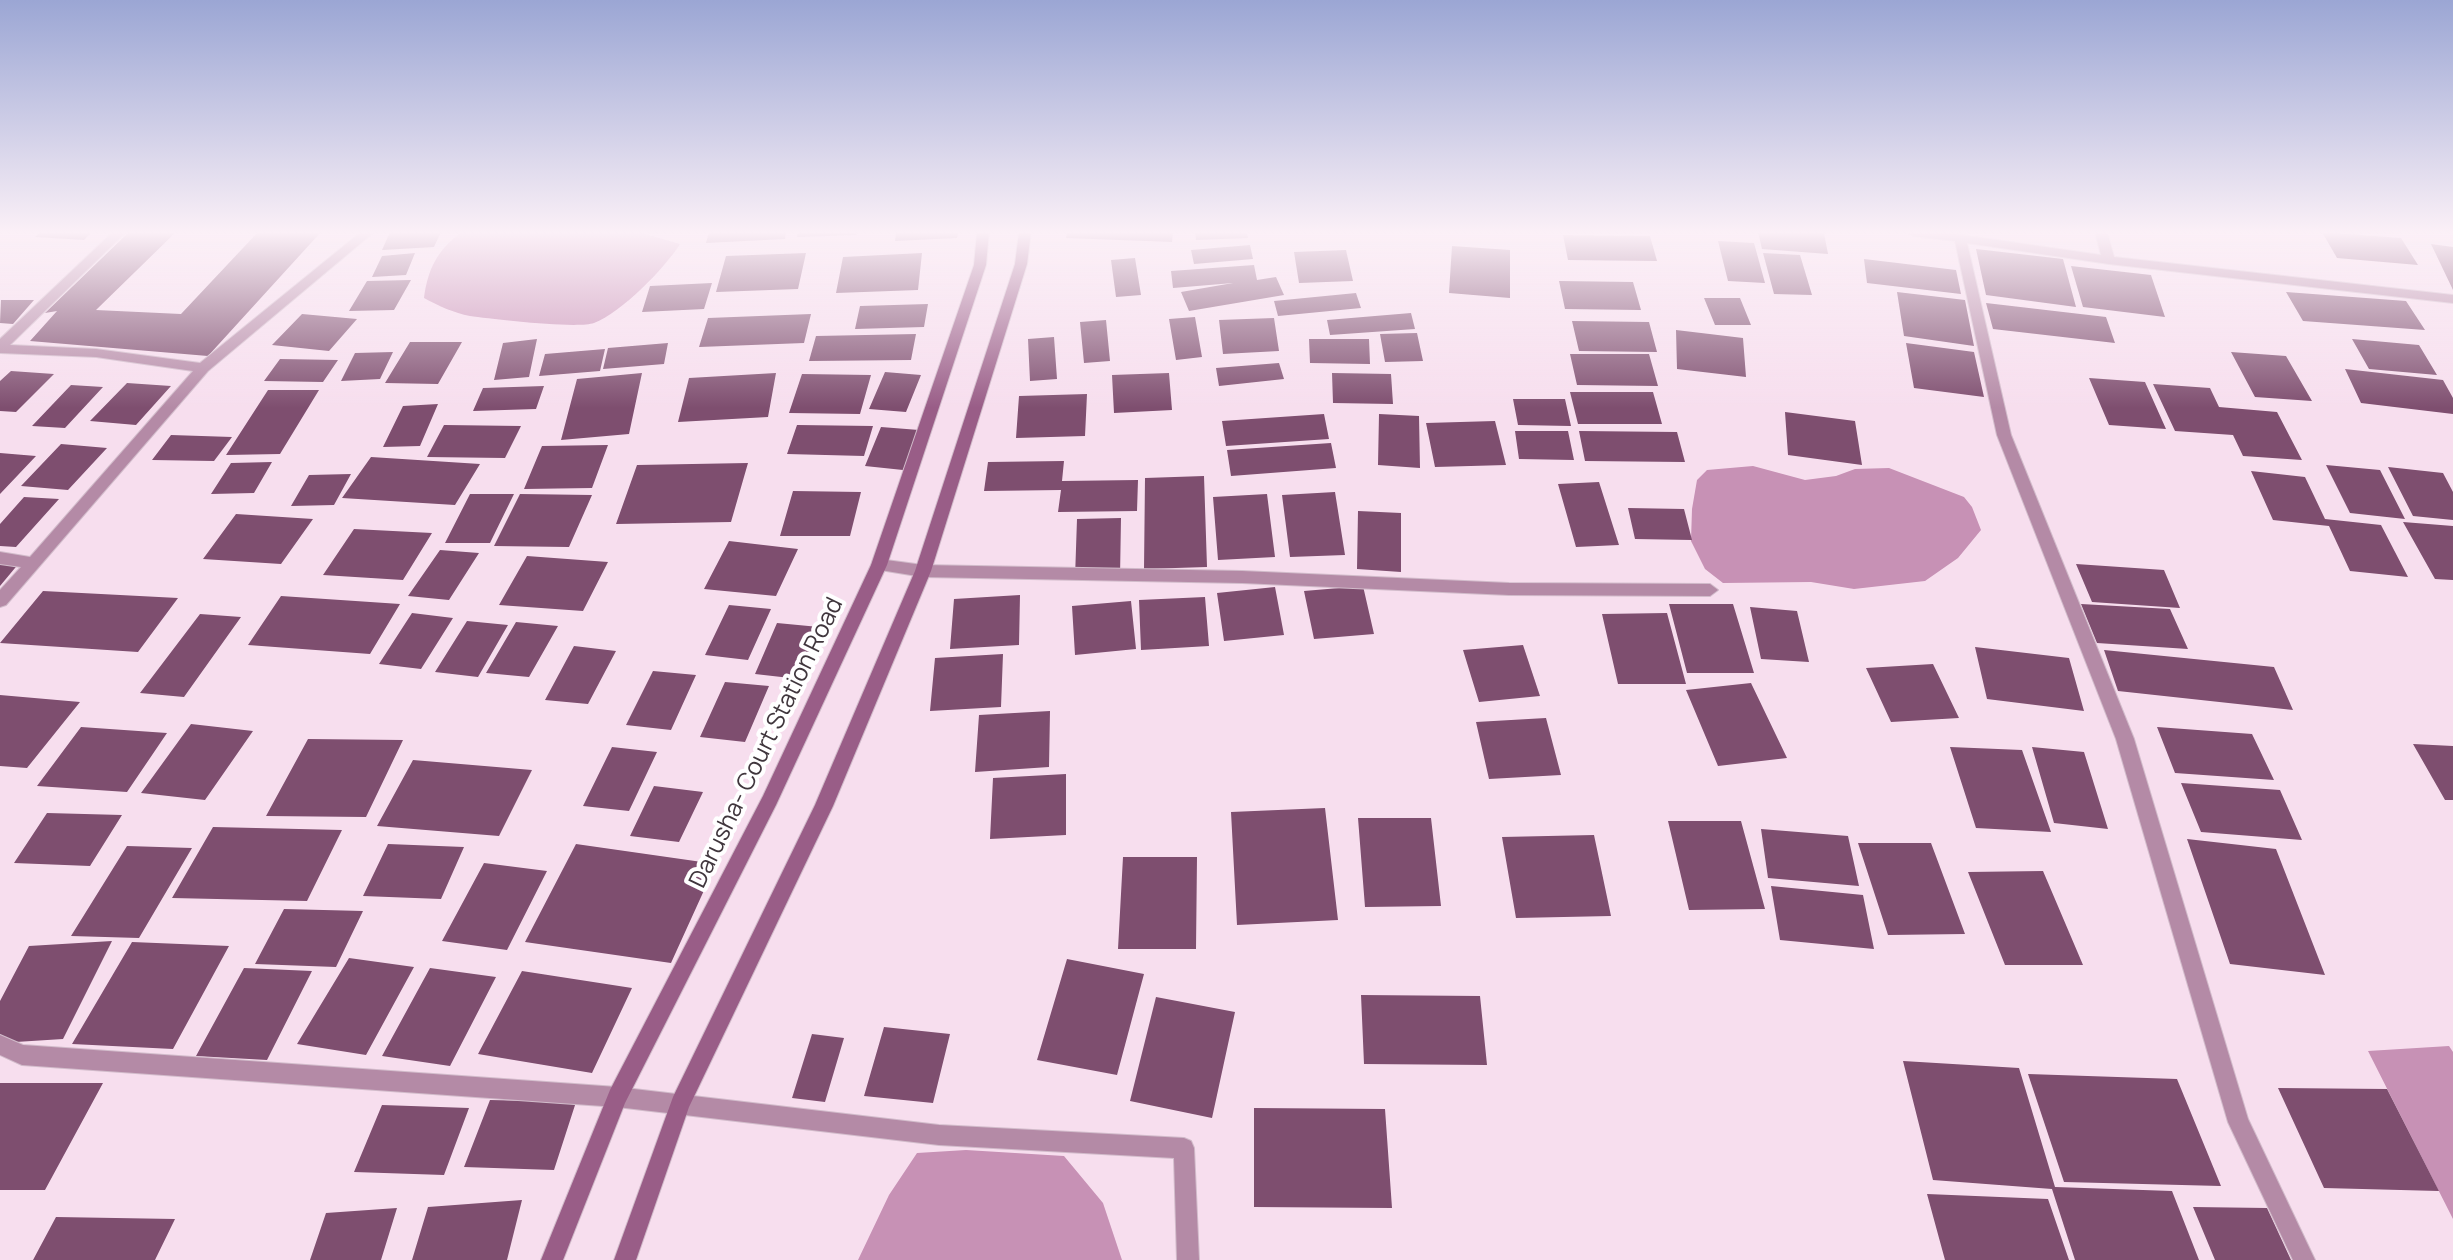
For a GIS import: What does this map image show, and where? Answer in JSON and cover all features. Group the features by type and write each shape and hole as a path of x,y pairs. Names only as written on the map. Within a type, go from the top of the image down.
{"street":[{"path":"0,348 59,291"},
{"path":"0,601 203,368 297,291"},
{"name":"Darusha- Court Station Road","path":"552,1260 617,1097 770,800 879,565 971,291"},
{"path":"625,1260 680,1104 824,806 923,571 1012,291"},
{"path":"1972,291 2004,435 2125,739 2238,1122 2304,1260"},
{"path":"2381,291 2453,299"},
{"path":"0,348 96,353 203,368"},
{"path":"0,558 33,563"},
{"path":"879,565 923,571 1242,577 1509,589 1710,590"},
{"path":"0,1045 22,1055 617,1097 939,1135 1184,1148 1188,1260"}],"shaded area":[{"path":"425,291 640,291 605,318 585,325 470,316 424,298"},
{"path":"1753,466 1805,480 1836,476 1855,469 1889,468 1964,497 1972,507 1981,530 1958,558 1925,581 1854,589 1811,582 1723,583 1705,569 1691,541 1697,480 1707,470"},
{"path":"2449,1046 2453,1052 2453,1219 2368,1051"},
{"path":"966,1150 1064,1156 1103,1203 1122,1260 858,1260 889,1195 917,1153"}],"building":[{"path":"68,291 116,291 96,310 181,314 203,291 267,291 208,356 30,341 57,311 45,313"},
{"path":"361,291 405,291 394,310 349,311"},
{"path":"649,291 710,291 704,309 642,312"},
{"path":"836,291 896,291 836,293"},
{"path":"1115,291 1140,291 1141,295 1116,297"},
{"path":"1282,291 1284,295 1189,311 1181,292"},
{"path":"1510,291 1510,298 1449,293"},
{"path":"1561,291 1636,291 1641,310 1565,309"},
{"path":"1773,291 1811,291 1812,295 1774,294"},
{"path":"1934,291 1960,291 1961,294"},
{"path":"1985,291 2072,291 2076,307 1986,295"},
{"path":"2078,291 2156,291 2165,317 2083,307"},
{"path":"1897,292 1965,300 1974,346 1904,336"},
{"path":"2286,292 2406,301 2425,330 2303,321"},
{"path":"1356,293 1361,308 1278,316 1274,301"},
{"path":"1704,298 1740,298 1751,325 1715,325"},
{"path":"1,300 34,300 13,324 0,323"},
{"path":"1986,303 2106,317 2115,343 1993,329"},
{"path":"928,304 924,327 855,329 860,306"},
{"path":"1411,313 1415,329 1330,335 1327,320"},
{"path":"302,314 357,319 329,351 272,345"},
{"path":"811,314 804,343 699,347 708,318"},
{"path":"1195,317 1202,357 1176,360 1169,319"},
{"path":"1274,318 1279,351 1223,354 1219,320"},
{"path":"1106,320 1110,361 1084,363 1080,322"},
{"path":"1572,321 1649,322 1657,352 1579,351"},
{"path":"1676,330 1743,338 1746,377 1677,369"},
{"path":"1417,333 1423,361 1385,362 1380,334"},
{"path":"916,334 911,360 809,361 816,336"},
{"path":"1054,337 1057,379 1030,381 1028,339"},
{"path":"537,339 529,377 494,380 503,343"},
{"path":"1309,339 1369,339 1370,364 1310,363"},
{"path":"2352,339 2419,345 2437,375 2369,369"},
{"path":"410,342 462,342 438,384 385,383"},
{"path":"668,343 664,364 603,369 608,348"},
{"path":"1906,343 1974,352 1984,397 1914,388"},
{"path":"605,349 600,371 539,376 545,354"},
{"path":"393,352 380,379 341,381 355,353"},
{"path":"2231,352 2286,356 2312,401 2255,397"},
{"path":"1570,354 1649,354 1658,386 1577,385"},
{"path":"280,359 338,360 323,382 264,381"},
{"path":"1279,363 1284,379 1219,386 1216,368"},
{"path":"2345,369 2443,380 2453,398 2453,414 2361,403"},
{"path":"11,371 54,374 16,412 0,411 0,381"},
{"path":"885,372 921,375 906,412 869,409"},
{"path":"642,373 629,434 561,440 577,379"},
{"path":"776,373 768,417 678,422 689,378"},
{"path":"1169,373 1172,410 1114,413 1112,375"},
{"path":"1332,373 1391,374 1393,404 1333,403"},
{"path":"802,374 871,375 860,414 789,413"},
{"path":"2089,378 2145,382 2166,429 2109,425"},
{"path":"127,383 171,386 136,425 90,421"},
{"path":"2153,384 2210,388 2219,407 2277,412 2302,460 2243,456 2233,435 2175,431"},
{"path":"71,385 103,387 65,428 32,426"},
{"path":"544,386 536,409 473,411 483,388"},
{"path":"268,390 319,390 280,454 226,455"},
{"path":"1570,392 1653,392 1662,424 1578,424"},
{"path":"1087,394 1085,436 1016,438 1019,396"},
{"path":"1513,399 1565,399 1571,426 1518,425"},
{"path":"438,404 420,446 383,447 403,406"},
{"path":"1785,412 1855,421 1862,465 1788,455"},
{"path":"1324,414 1329,439 1226,446 1222,421"},
{"path":"1379,414 1419,416 1420,468 1378,465"},
{"path":"1495,421 1506,465 1435,467 1426,423"},
{"path":"444,425 521,426 505,458 427,457"},
{"path":"797,425 873,426 864,456 787,454"},
{"path":"881,427 919,430 903,470 865,466"},
{"path":"1515,431 1568,431 1574,460 1519,459"},
{"path":"1579,431 1677,432 1685,462 1585,461"},
{"path":"171,435 232,437 214,461 152,460"},
{"path":"1331,443 1336,468 1231,476 1227,450"},
{"path":"61,444 107,448 68,490 21,486"},
{"path":"608,445 592,488 524,489 542,446"},
{"path":"0,453 36,456 0,494"},
{"path":"371,457 480,464 455,505 342,498"},
{"path":"1064,461 1062,481 1138,480 1137,511 1058,512 1061,490 984,491 988,462"},
{"path":"272,462 254,493 211,494 231,463"},
{"path":"748,463 731,522 616,524 637,465"},
{"path":"2326,465 2380,470 2405,519 2350,513"},
{"path":"2388,467 2443,473 2453,492 2453,520 2413,516"},
{"path":"2251,471 2305,477 2325,519 2381,525 2408,577 2350,571 2329,526 2273,520"},
{"path":"351,474 334,505 291,506 309,475"},
{"path":"1204,476 1207,567 1144,569 1145,478"},
{"path":"1599,482 1619,545 1576,547 1558,484"},
{"path":"793,491 861,492 850,536 780,536"},
{"path":"1335,492 1345,555 1290,557 1282,495"},
{"path":"470,494 514,494 490,543 445,543"},
{"path":"520,494 592,495 569,547 494,546"},
{"path":"1267,494 1275,557 1218,560 1213,497"},
{"path":"24,497 59,499 16,547 0,546 0,524"},
{"path":"1628,508 1684,509 1692,540 1635,539"},
{"path":"1358,511 1401,513 1401,572 1357,569"},
{"path":"236,514 313,519 281,564 203,559"},
{"path":"1121,518 1120,577 1075,578 1077,519"},
{"path":"2403,522 2453,526 2453,580 2435,579"},
{"path":"354,529 432,533 403,580 323,575"},
{"path":"729,541 798,549 776,596 704,589"},
{"path":"440,550 479,553 449,600 408,596"},
{"path":"527,556 608,562 583,611 499,605"},
{"path":"0,561 20,562 0,586"},
{"path":"2076,564 2164,570 2180,608 2092,602"},
{"path":"1363,586 1374,634 1314,639 1304,591"},
{"path":"1275,587 1284,635 1224,641 1217,593"},
{"path":"43,591 178,598 138,652 0,643"},
{"path":"1020,595 1019,645 950,649 954,599"},
{"path":"281,596 400,604 370,654 248,645"},
{"path":"1205,597 1209,646 1141,650 1139,600"},
{"path":"1131,601 1136,649 1075,655 1072,606"},
{"path":"1669,604 1733,604 1754,673 1687,673"},
{"path":"2081,604 2170,609 2188,649 2097,643"},
{"path":"729,605 771,609 748,660 705,655"},
{"path":"1750,607 1797,611 1809,662 1761,659"},
{"path":"412,613 453,618 421,669 379,664"},
{"path":"1667,613 1686,684 1618,684 1602,614"},
{"path":"200,614 241,617 184,697 140,693"},
{"path":"467,621 508,625 478,677 435,672"},
{"path":"516,622 558,626 529,677 486,673"},
{"path":"777,623 819,627 799,679 755,674"},
{"path":"1523,645 1540,696 1479,702 1463,650"},
{"path":"574,646 616,651 588,704 545,700"},
{"path":"1975,647 2069,658 2084,711 1987,699"},
{"path":"2104,650 2274,667 2293,710 2118,691"},
{"path":"1003,654 1001,707 930,711 935,658"},
{"path":"1933,664 1959,718 1891,722 1866,668"},
{"path":"653,671 696,675 671,730 626,725"},
{"path":"725,682 769,686 745,742 700,737"},
{"path":"1751,683 1787,758 1718,766 1686,690"},
{"path":"0,695 80,702 27,768 0,766"},
{"path":"1050,711 1049,767 975,772 979,715"},
{"path":"1546,718 1561,775 1489,779 1476,722"},
{"path":"191,724 253,731 205,800 141,793"},
{"path":"81,727 167,733 127,792 37,786"},
{"path":"2157,727 2252,734 2274,780 2175,773"},
{"path":"308,739 403,740 366,817 266,816"},
{"path":"2413,744 2453,746 2453,800 2445,800"},
{"path":"612,747 657,752 629,811 583,806"},
{"path":"1950,747 2022,750 2051,832 1976,828"},
{"path":"2032,747 2084,752 2108,829 2054,823"},
{"path":"413,760 532,770 499,836 377,826"},
{"path":"1066,774 1066,835 990,839 993,778"},
{"path":"2181,783 2280,790 2302,840 2201,832"},
{"path":"654,786 703,792 679,842 630,836"},
{"path":"1325,808 1338,920 1237,925 1231,812"},
{"path":"47,813 122,815 90,866 14,863"},
{"path":"1358,818 1431,818 1441,906 1365,907"},
{"path":"1668,821 1741,821 1765,909 1689,910"},
{"path":"213,827 342,830 307,901 172,898"},
{"path":"1761,829 1848,836 1859,886 1768,878"},
{"path":"1594,835 1611,916 1516,918 1502,837"},
{"path":"2187,839 2276,849 2325,975 2230,964"},
{"path":"1858,843 1931,843 1965,934 1888,935"},
{"path":"388,844 464,847 441,899 363,896"},
{"path":"576,844 716,864 671,963 525,942"},
{"path":"127,846 192,848 139,938 71,936"},
{"path":"1123,857 1197,857 1196,949 1118,949"},
{"path":"484,863 547,871 507,950 442,941"},
{"path":"2043,871 2083,965 2005,965 1968,872"},
{"path":"1771,886 1863,895 1874,949 1780,940"},
{"path":"284,909 363,911 336,967 255,964"},
{"path":"112,941 63,1039 0,1043 0,1001 29,946"},
{"path":"132,942 229,946 173,1049 72,1044"},
{"path":"349,958 414,967 366,1055 297,1044"},
{"path":"1067,959 1144,974 1117,1075 1037,1060"},
{"path":"244,968 312,971 267,1060 196,1056"},
{"path":"430,968 496,977 450,1066 382,1056"},
{"path":"522,971 632,988 592,1073 478,1054"},
{"path":"1361,995 1480,996 1487,1065 1364,1064"},
{"path":"1156,997 1235,1012 1212,1118 1130,1101"},
{"path":"884,1027 950,1034 933,1103 864,1096"},
{"path":"812,1034 844,1038 825,1102 792,1098"},
{"path":"1903,1061 2019,1068 2055,1187 2172,1191 2199,1260 2075,1260 2052,1189 1933,1180"},
{"path":"2028,1074 2177,1079 2221,1186 2064,1182"},
{"path":"0,1083 103,1083 45,1190 0,1190"},
{"path":"2278,1088 2387,1089 2439,1191 2324,1188"},
{"path":"490,1100 576,1102 554,1170 464,1167"},
{"path":"382,1105 469,1108 444,1175 354,1172"},
{"path":"1254,1108 1385,1109 1392,1208 1254,1207"},
{"path":"1927,1194 2048,1199 2069,1260 1945,1260"},
{"path":"522,1200 507,1260 412,1260 428,1207"},
{"path":"2193,1207 2267,1208 2291,1260 2215,1260"},
{"path":"397,1208 381,1260 310,1260 326,1213"},
{"path":"56,1217 175,1219 155,1260 33,1260"}]}
